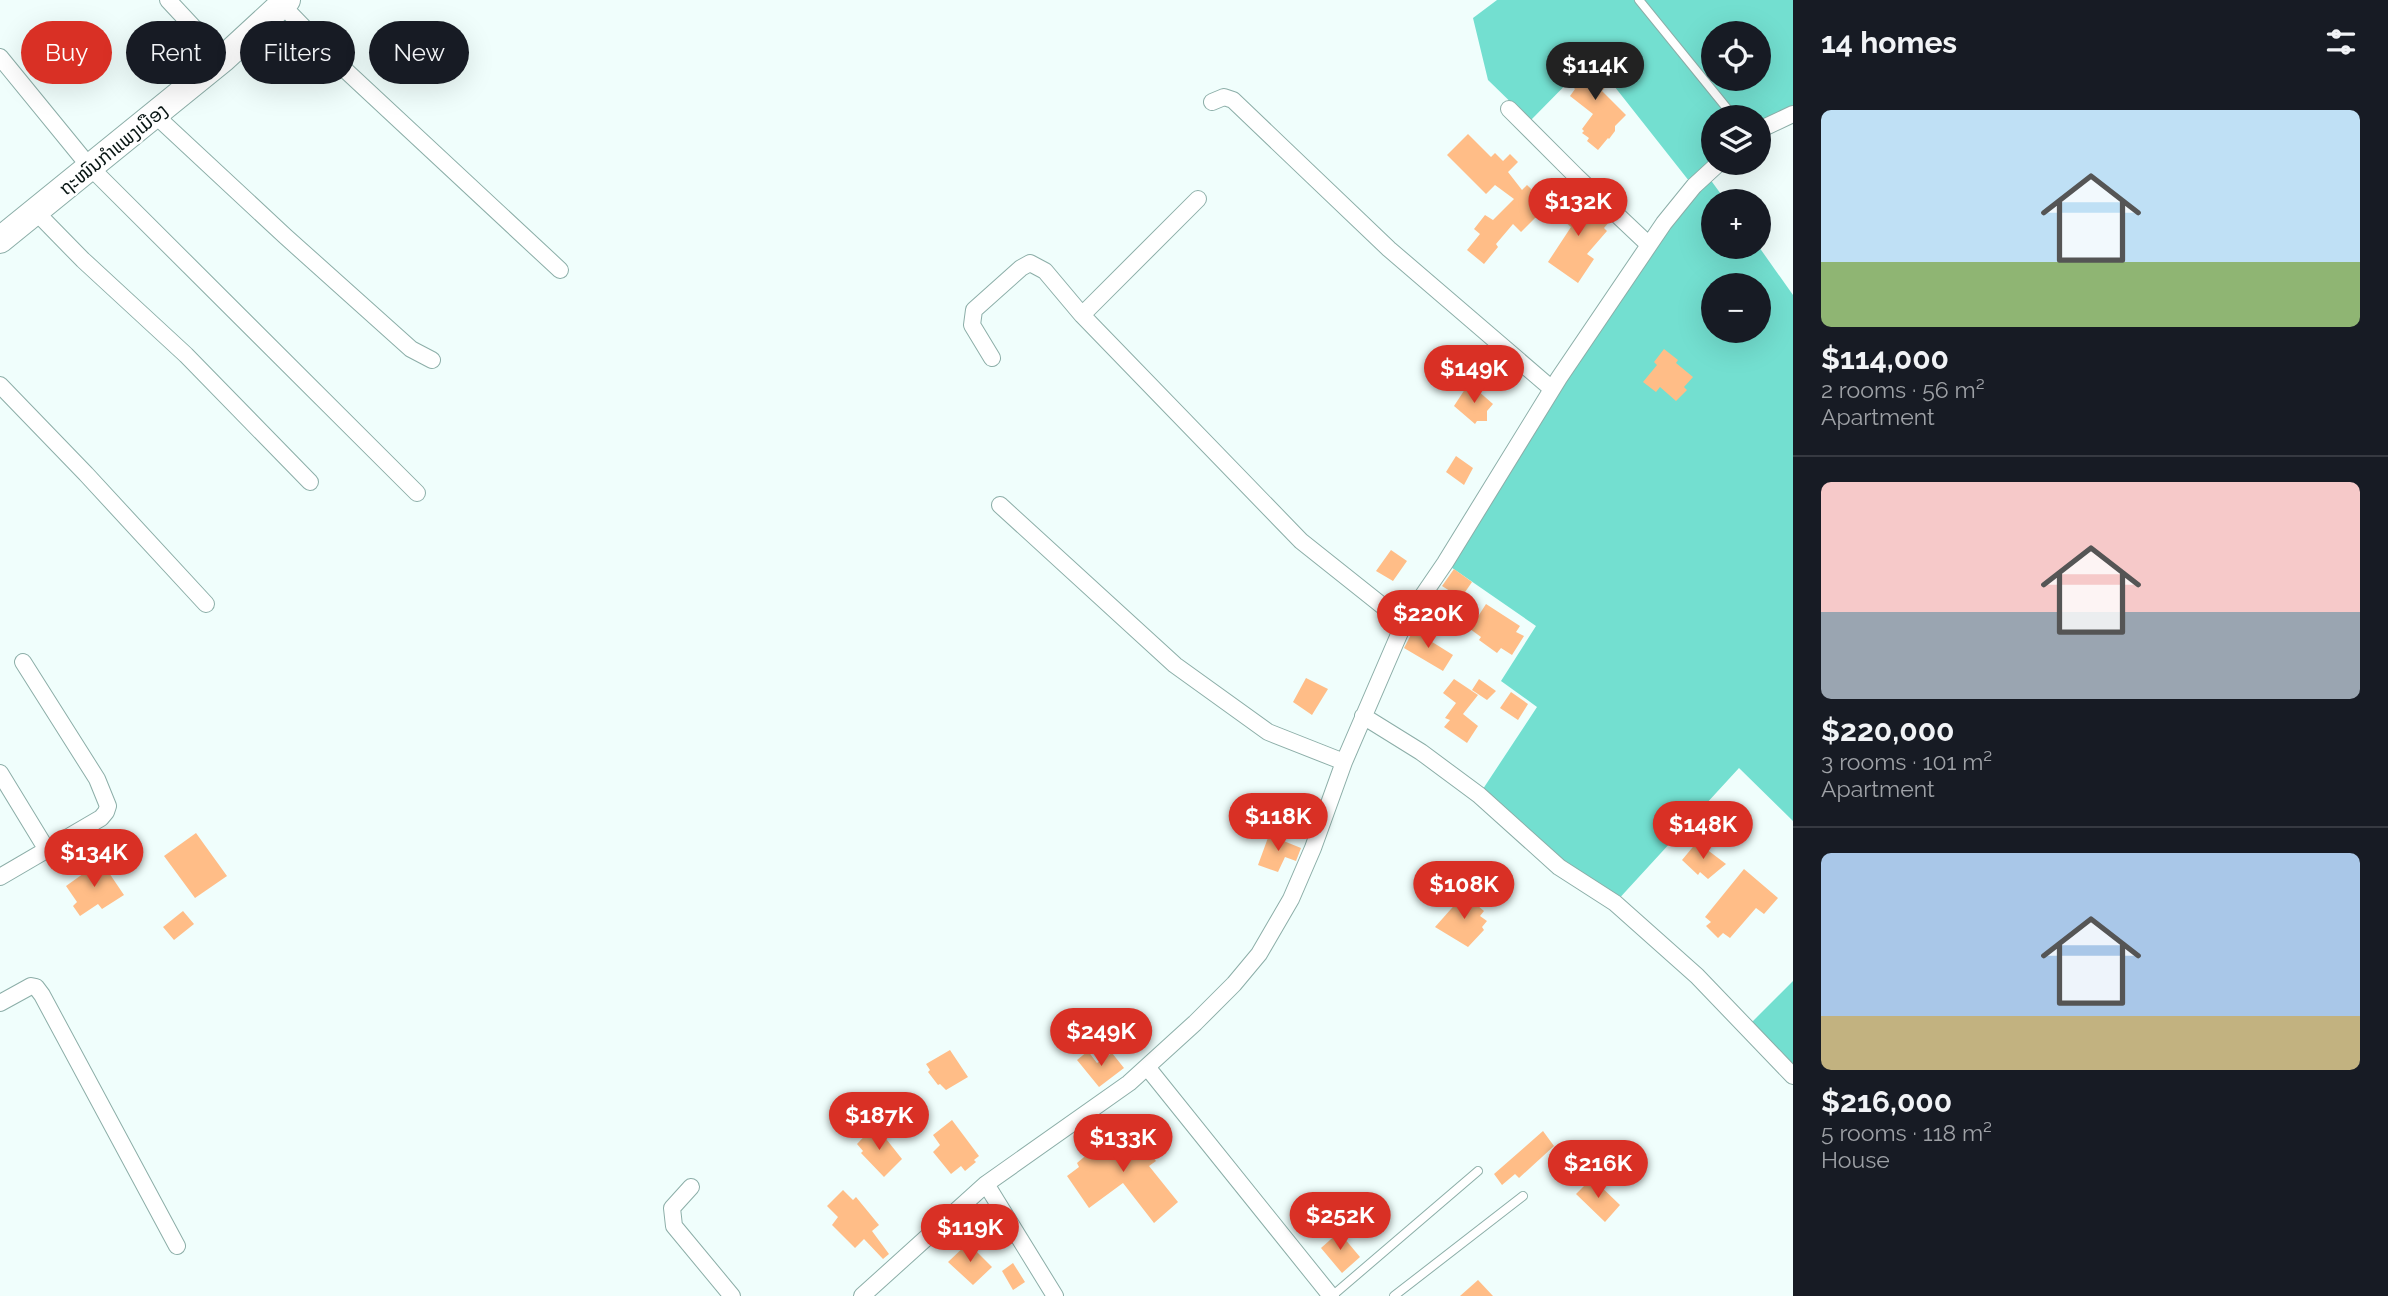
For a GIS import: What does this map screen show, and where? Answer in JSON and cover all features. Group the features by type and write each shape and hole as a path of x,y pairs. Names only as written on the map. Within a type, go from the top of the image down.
{"main road":[{"name":"ຖະໜົນກຳແພງເມືອງ","path":"226,56 285,3"},
{"name":"ຖະໜົນກຳແພງເມືອງ","path":"0,240 193,84"}],"street":[{"path":"168,0 188,21"},
{"path":"285,3 342,67 559,270"},
{"path":"0,57 89,166 417,493"},
{"path":"1212,102 1224,97 1233,100 1389,248 1552,389"},
{"path":"1509,109 1649,245"},
{"path":"1771,124 1793,114"},
{"path":"155,115 401,340 421,356 432,360"},
{"path":"862,1296 986,1184 1129,1083 1234,984 1259,954 1291,899 1314,848 1344,762 1404,623 1445,563 1552,389 1664,223 1693,186 1705,175"},
{"path":"1082,315 1198,199"},
{"path":"36,212 83,260 186,355 310,482"},
{"path":"992,358 972,325 974,310 1021,268 1030,264 1045,271 1082,315 1301,541 1404,623"},
{"path":"0,386 206,604"},
{"path":"1000,505 1175,665 1268,732 1344,762"},
{"path":"0,877 101,818 108,806 91,768 23,662"},
{"path":"1363,716 1421,752 1479,795 1559,867 1615,903 1697,976 1793,1076"},
{"path":"0,773 47,850"},
{"path":"0,1003 31,986 36,987 42,995 177,1246"},
{"path":"1147,1067 1331,1296"},
{"path":"986,1184 1055,1296"},
{"path":"691,1186 672,1208 674,1226 732,1296"}],"lane":[{"path":"1639,0 1724,105"},
{"path":"1331,1296 1478,1171"},
{"path":"1394,1296 1523,1196"}],"green space":[{"path":"1497,0 1793,0 1793,117 1771,129 1771,105 1701,105 1701,175 1707,175 1717,189 1701,189 1701,259 1768,259 1793,295 1793,821 1739,768 1615,903 1479,795 1537,707 1501,681 1536,626 1445,563 1693,186 1592,58 1530,121 1488,80 1473,18"},
{"path":"1793,981 1793,1076 1746,1028"}],"building":[{"path":"1587,55 1609,83 1602,91 1626,115 1598,150 1582,133 1593,114 1570,96 1575,89 1565,79"},
{"path":"1468,134 1491,157 1495,153 1503,161 1510,154 1518,162 1508,172 1522,190 1527,185 1548,205 1539,218 1537,216 1521,232 1513,224 1484,264 1467,250 1480,234 1474,229 1485,215 1493,220 1514,199 1495,185 1486,194 1447,155"},
{"path":"1574,193 1609,222 1604,228 1607,231 1587,254 1594,259 1578,283 1548,262 1571,227 1557,215"},
{"path":"1664,349 1693,377 1684,387 1687,390 1676,401 1660,387 1656,392 1643,382 1657,365 1654,362"},
{"path":"1469,383 1493,404 1487,411 1487,421 1477,421 1475,424 1454,406"},
{"path":"1456,456 1473,468 1464,485 1446,472"},
{"path":"1391,550 1407,561 1393,581 1376,571"},
{"path":"1454,569 1472,582 1461,598 1442,586"},
{"path":"1486,604 1520,626 1516,632 1524,636 1512,655 1501,648 1497,653 1479,640 1481,637 1470,629"},
{"path":"1415,627 1432,637 1429,640 1453,655 1443,671 1404,648"},
{"path":"1306,678 1328,689 1312,715 1293,702"},
{"path":"1454,679 1478,695 1463,714 1478,726 1467,743 1444,727 1450,720 1445,718 1456,703 1443,693"},
{"path":"1479,679 1496,691 1487,700 1472,690"},
{"path":"1511,692 1528,704 1518,720 1500,708"},
{"path":"196,833 227,876 195,898 164,856"},
{"path":"1269,835 1301,848 1296,861 1285,857 1278,872 1258,865"},
{"path":"1697,842 1726,864 1708,879 1700,872 1698,875 1682,860"},
{"path":"101,861 124,895 102,909 98,904 80,916 73,906 77,902 66,886"},
{"path":"1744,869 1778,898 1764,914 1756,908 1730,938 1723,933 1718,938 1706,926 1711,922 1705,917"},
{"path":"1467,891 1479,901 1477,905 1484,911 1480,916 1487,921 1482,927 1484,930 1468,947 1435,927"},
{"path":"183,911 194,924 174,940 163,927"},
{"path":"950,1050 968,1077 946,1090 938,1085 928,1072 930,1070 926,1064"},
{"path":"1088,1051 1097,1063 1112,1053 1124,1068 1099,1087 1077,1060"},
{"path":"952,1120 979,1156 965,1171 961,1166 951,1174 933,1152 940,1145 933,1135"},
{"path":"1129,1124 1156,1161 1149,1166 1178,1202 1154,1223 1123,1183 1089,1208 1067,1176 1079,1167 1077,1163 1090,1152 1091,1154"},
{"path":"872,1128 880,1137 883,1135 902,1159 884,1177 861,1153 863,1151 857,1144"},
{"path":"1543,1131 1554,1146 1519,1178 1515,1174 1502,1185 1494,1174"},
{"path":"1592,1178 1620,1205 1605,1222 1576,1194"},
{"path":"843,1190 853,1200 856,1197 879,1225 872,1231 889,1254 883,1259 864,1239 855,1248 832,1225 838,1217 827,1206"},
{"path":"1339,1232 1360,1257 1342,1273 1321,1248"},
{"path":"968,1243 992,1267 973,1285 948,1262"},
{"path":"1013,1263 1025,1282 1013,1290 1002,1271"},
{"path":"1478,1280 1493,1296 1460,1296"}]}
